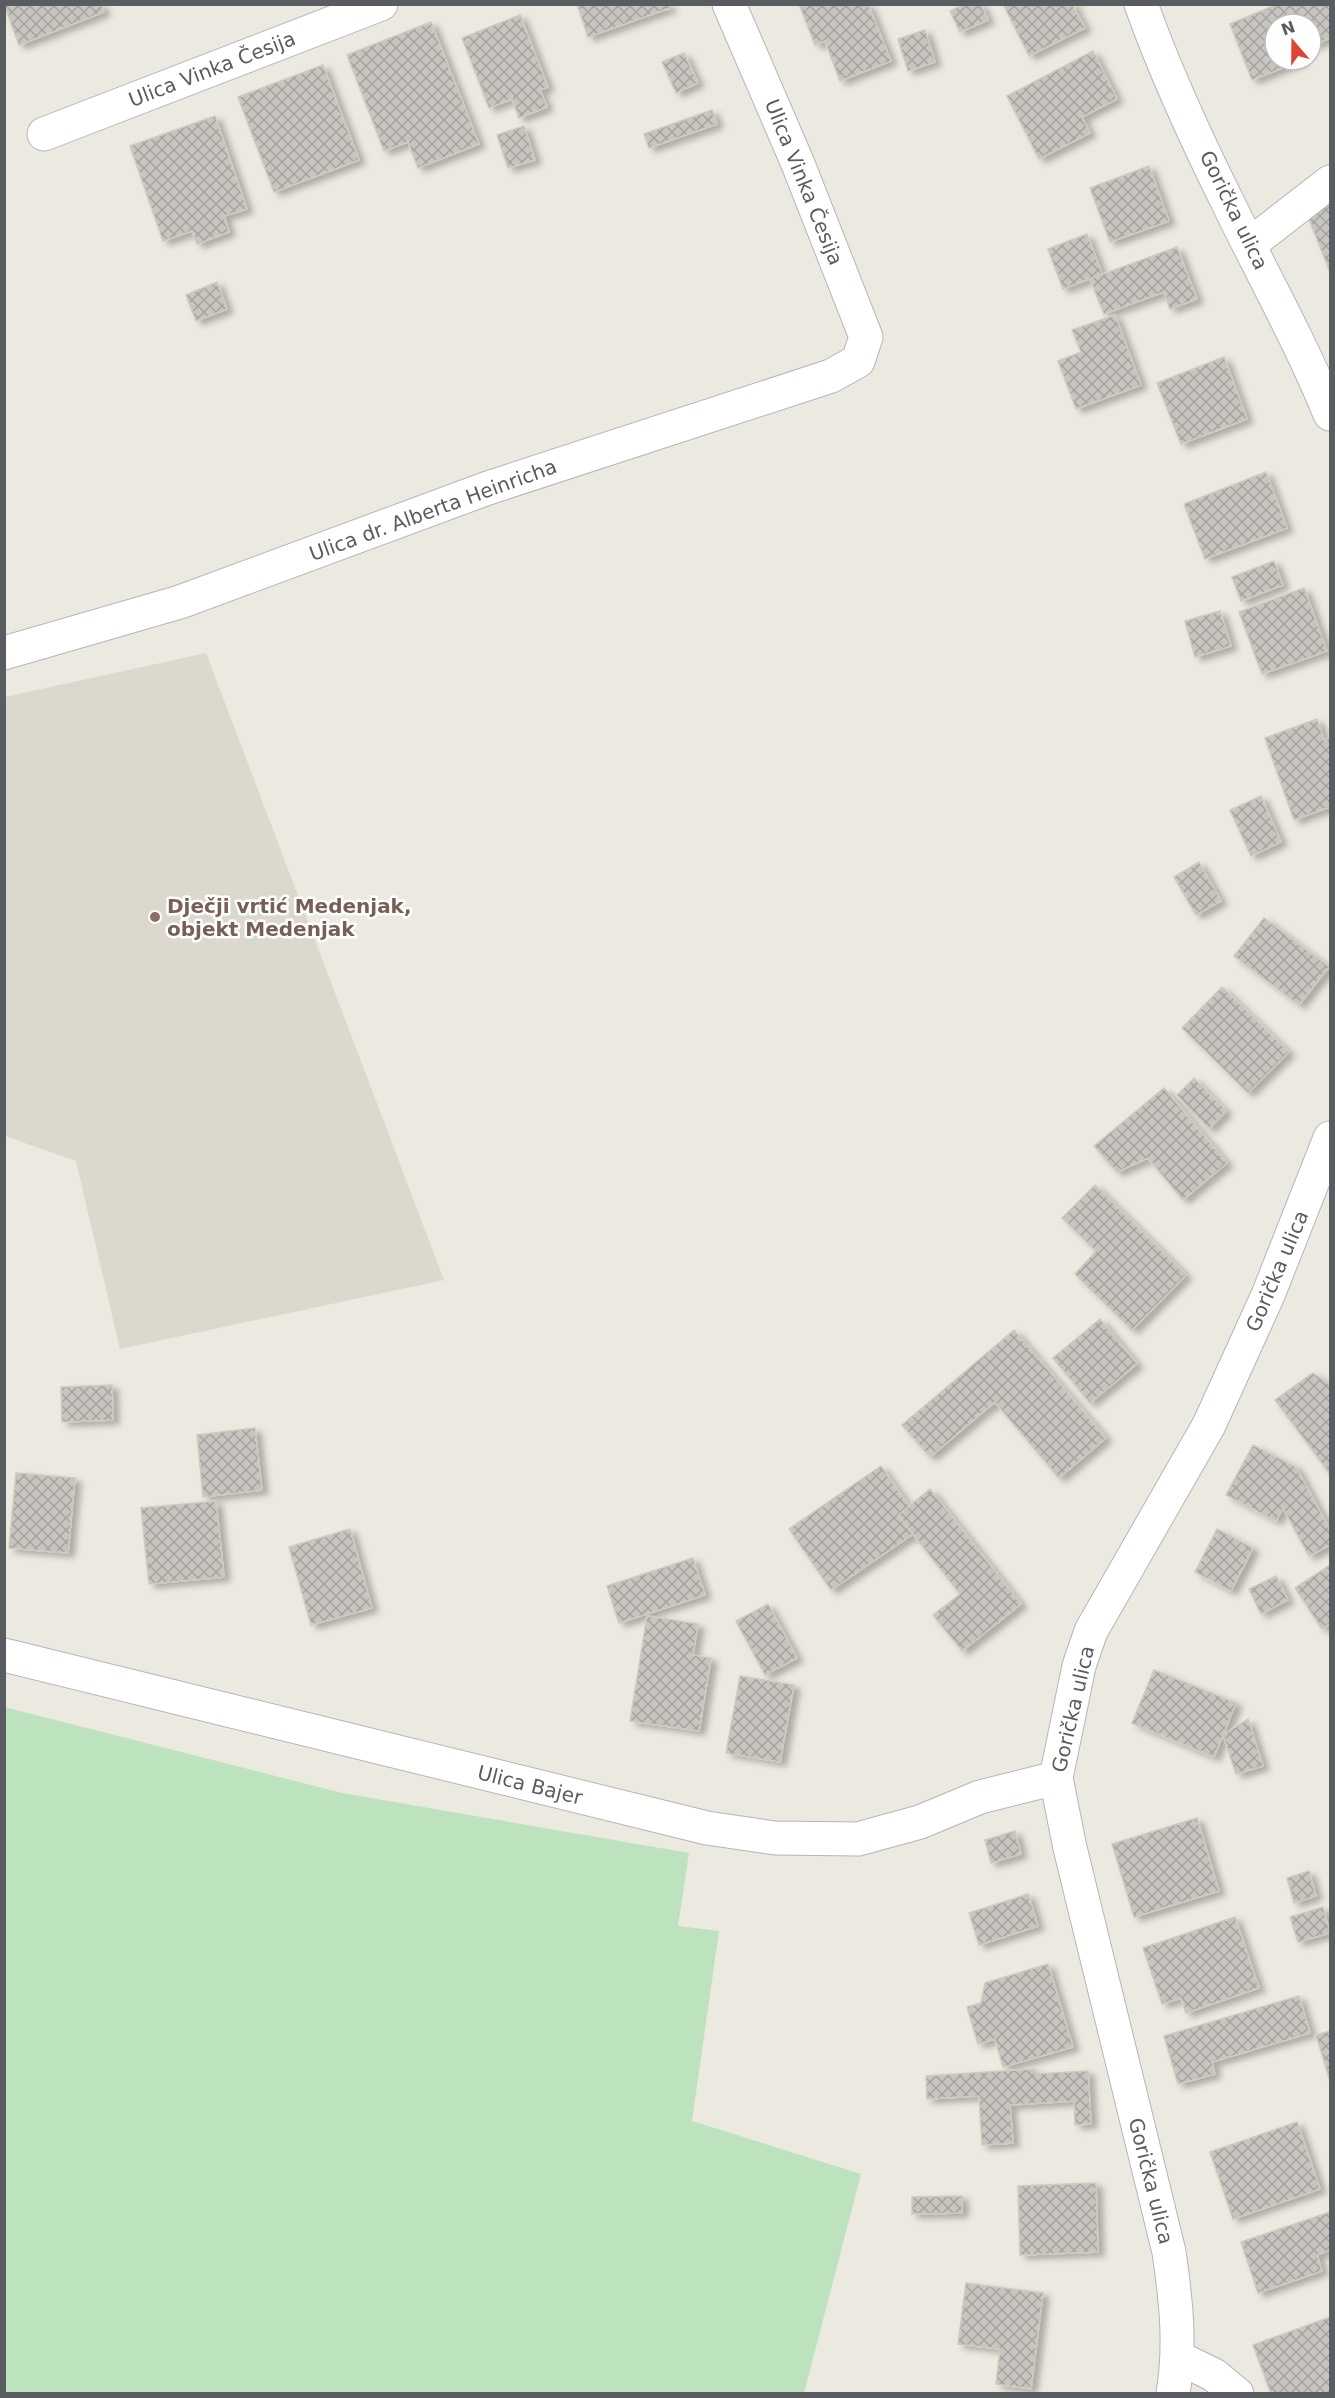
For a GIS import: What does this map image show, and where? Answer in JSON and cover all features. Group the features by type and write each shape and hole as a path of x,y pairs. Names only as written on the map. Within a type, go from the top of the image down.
{"street":[{"name":"Ulica Vinka Česija","path":"44,134 381,4"},
{"name":"Ulica Vinka Česija","path":"729,4 798,164 866,337 858,361"},
{"name":"Gorička ulica","path":"1141,4 1155,42 1249,245 1312,370 1330,414"},
{"path":"1249,245 1330,182"},
{"name":"Ulica dr. Alberta Heinricha","path":"4,653 180,602 488,488 831,376 858,361"},
{"name":"Gorička ulica","path":"1173,2394 1179,2358 1178,2314 1169,2252 1070,1848 1056,1778 1079,1666 1092,1631 1209,1425 1268,1295 1330,1138"},
{"name":"Ulica Bajer","path":"4,1655 706,1828 775,1838 858,1839 920,1822 980,1797 1056,1778"},
{"path":"1179,2358 1214,2374 1237,2394"}],"shaded area":[{"name":"Dječji vrtić Medenjak, objekt Medenjak","path":"206,653 444,1280 120,1349 76,1161 5,1136 5,697"}],"green space":[{"path":"4,1707 342,1793 689,1853 678,1926 719,1931 692,2121 861,2174 804,2393 5,2393"}],"building":[{"path":"4,4 101,4 104,12 19,45"},
{"path":"577,4 669,4 670,8 588,37"},
{"path":"799,4 868,4 891,61 840,81 825,41 815,45"},
{"path":"965,4 981,4 988,20 960,32 950,11"},
{"path":"1003,4 1077,4 1073,6 1085,28 1029,56"},
{"path":"1278,4 1328,4 1330,38 1323,41 1323,12 1263,12 1263,72 1272,72 1252,80 1230,24"},
{"path":"520,15 548,87 540,90 547,107 519,118 512,99 489,108 462,38"},
{"path":"431,22 479,144 418,168 408,142 384,151 347,55"},
{"path":"925,30 935,62 908,71 898,39"},
{"path":"1093,51 1117,99 1082,117 1090,133 1039,159 1007,96"},
{"path":"684,53 698,83 676,93 662,62"},
{"path":"323,65 359,160 274,192 238,97"},
{"path":"712,110 717,124 649,148 644,134"},
{"path":"215,116 247,209 224,216 229,232 197,244 192,231 163,241 130,146"},
{"path":"524,126 535,160 508,168 497,135"},
{"path":"1149,166 1169,221 1110,242 1090,188"},
{"path":"1330,205 1330,272 1307,214"},
{"path":"1087,234 1102,274 1063,289 1048,249"},
{"path":"1177,247 1197,299 1170,309 1164,292 1104,314 1090,279"},
{"path":"217,282 227,309 196,321 186,295"},
{"path":"1115,315 1141,385 1076,409 1058,361 1081,352 1072,330"},
{"path":"1224,357 1247,419 1181,444 1157,383"},
{"path":"1266,472 1287,528 1205,559 1184,504"},
{"path":"1274,561 1283,585 1241,601 1232,577"},
{"path":"1304,588 1327,651 1262,674 1239,612"},
{"path":"1220,611 1231,646 1195,657 1185,621"},
{"path":"1317,719 1324,740 1330,738 1330,807 1294,820 1265,738"},
{"path":"1261,796 1281,842 1251,856 1230,810"},
{"path":"1199,862 1221,901 1196,915 1174,877"},
{"path":"1264,918 1329,967 1299,1005 1234,956"},
{"path":"1222,987 1289,1052 1248,1093 1182,1028"},
{"path":"1194,1078 1226,1111 1209,1129 1177,1095"},
{"path":"1164,1088 1227,1163 1183,1200 1148,1158 1117,1172 1094,1146"},
{"path":"1095,1185 1186,1275 1132,1330 1075,1274 1096,1251 1062,1218"},
{"path":"1100,1319 1137,1364 1090,1403 1053,1358"},
{"path":"1014,1330 1106,1438 1059,1478 995,1402 930,1457 902,1425"},
{"path":"1313,1373 1330,1385 1330,1474 1275,1400"},
{"path":"112,1385 113,1420 62,1422 61,1387"},
{"path":"255,1428 262,1490 203,1497 197,1435"},
{"path":"1253,1445 1296,1467 1330,1530 1330,1545 1309,1556 1283,1508 1276,1521 1226,1495"},
{"path":"881,1466 909,1506 898,1515 913,1534 831,1590 789,1529"},
{"path":"16,1473 75,1478 68,1553 9,1548"},
{"path":"930,1489 1021,1604 962,1651 933,1615 960,1594 898,1515"},
{"path":"216,1501 224,1577 149,1584 141,1508"},
{"path":"350,1529 372,1608 311,1625 289,1547"},
{"path":"1217,1529 1253,1548 1231,1591 1195,1572"},
{"path":"693,1558 705,1595 619,1623 607,1586"},
{"path":"1330,1565 1330,1623 1322,1629 1295,1588"},
{"path":"1276,1576 1288,1600 1261,1614 1249,1589"},
{"path":"768,1604 797,1658 765,1675 736,1621"},
{"path":"647,1616 698,1624 693,1655 711,1658 699,1731 630,1721"},
{"path":"1154,1670 1236,1703 1214,1757 1132,1723"},
{"path":"740,1676 794,1685 780,1762 726,1753"},
{"path":"1248,1719 1263,1766 1236,1774 1223,1735"},
{"path":"1197,1818 1219,1891 1134,1917 1112,1844"},
{"path":"1015,1831 1021,1854 991,1863 985,1840"},
{"path":"1309,1871 1316,1896 1294,1903 1287,1878"},
{"path":"1028,1894 1038,1926 979,1945 969,1913"},
{"path":"1323,1907 1330,1933 1298,1942 1290,1917"},
{"path":"1235,1917 1259,1988 1186,2013 1181,1998 1162,2004 1143,1948"},
{"path":"1048,1964 1073,2047 1003,2067 995,2039 978,2044 967,2007 981,2003 985,1983"},
{"path":"1299,1996 1310,2033 1212,2062 1215,2074 1178,2084 1164,2036"},
{"path":"1330,2031 1330,2081 1316,2035"},
{"path":"1035,2069 1035,2074 1088,2071 1091,2124 1075,2125 1074,2101 1010,2105 1013,2143 982,2145 979,2096 927,2099 926,2076"},
{"path":"1297,2122 1320,2189 1233,2219 1210,2152"},
{"path":"1096,2183 1098,2252 1020,2255 1018,2186"},
{"path":"962,2196 962,2213 912,2214 912,2197"},
{"path":"1330,2212 1330,2250 1317,2255 1322,2271 1258,2293 1241,2242"},
{"path":"966,2283 1043,2293 1031,2389 996,2384 1000,2349 958,2344"},
{"path":"1330,2317 1330,2394 1271,2394 1253,2345"}],"place":[{"name":"Dječji vrtić Medenjak, objekt Medenjak","path":"155,917"}]}
